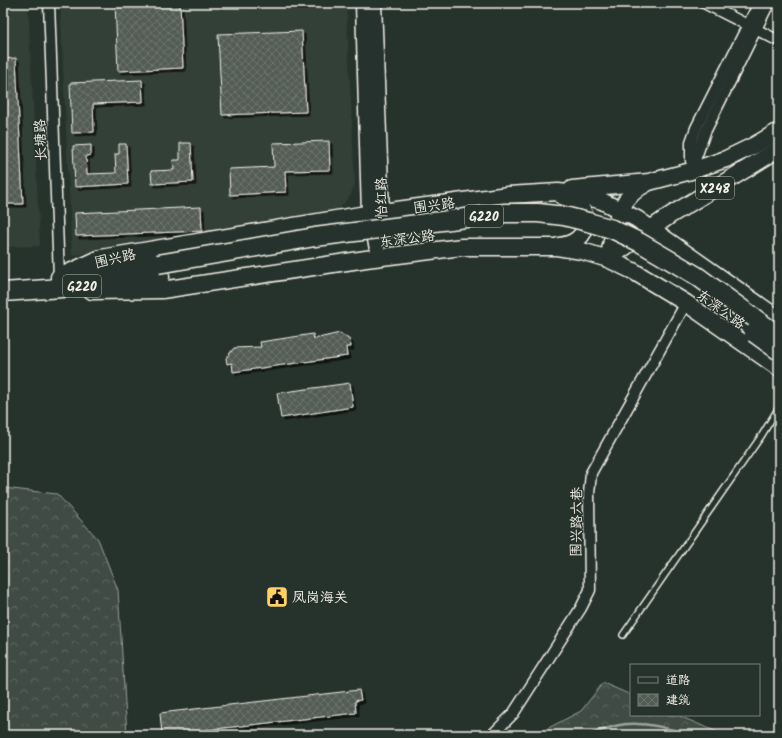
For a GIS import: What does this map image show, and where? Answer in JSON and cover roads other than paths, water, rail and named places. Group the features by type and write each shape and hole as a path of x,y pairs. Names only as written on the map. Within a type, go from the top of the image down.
{"highway":[{"name":"东深公路","path":"159,270 323,236 505,213 564,216 612,229 639,242 697,276 779,336"},
{"name":"东深公路","path":"3,292 61,282 506,225 538,225 562,228 585,234 608,241 634,253 690,286 779,351"},
{"name":"东深公路","path":"3,280 61,282"}],"main road":[{"name":"X248","path":"608,259 620,210 625,201 638,188 649,182 691,171 726,159 779,131"},
{"name":"X248","path":"608,259 669,216 779,148"},
{"path":"534,193 649,182"},
{"name":"围兴路","path":"61,282 101,258 376,214 508,195 558,192 578,194 602,202 620,210 652,228 779,319"},
{"path":"534,193 563,196 571,199 579,205 583,212 586,220 580,237 574,243 557,247"},
{"name":"围兴路","path":"61,282 100,292 162,290 379,257 462,247 557,247 582,250 608,259 633,271 686,303 779,368"}],"street":[{"name":"长塘路","path":"49,3 61,282"},
{"name":"怡红路","path":"363,3 379,257"},
{"name":"怡红路","path":"374,3 376,214"},
{"path":"704,3 779,42"},
{"path":"691,171 705,132 752,27 758,3"},
{"path":"752,27 769,3"},
{"name":"围兴路六巷","path":"492,735 513,714 581,608 590,590 589,494 591,473 686,303"}],"lane":[{"path":"623,635 762,435 779,407"}],"waterway":[{"path":"587,735 616,726 629,724 646,724 663,727 688,735"}],"place":[{"name":"凤岗海关","path":"277,597"}]}
